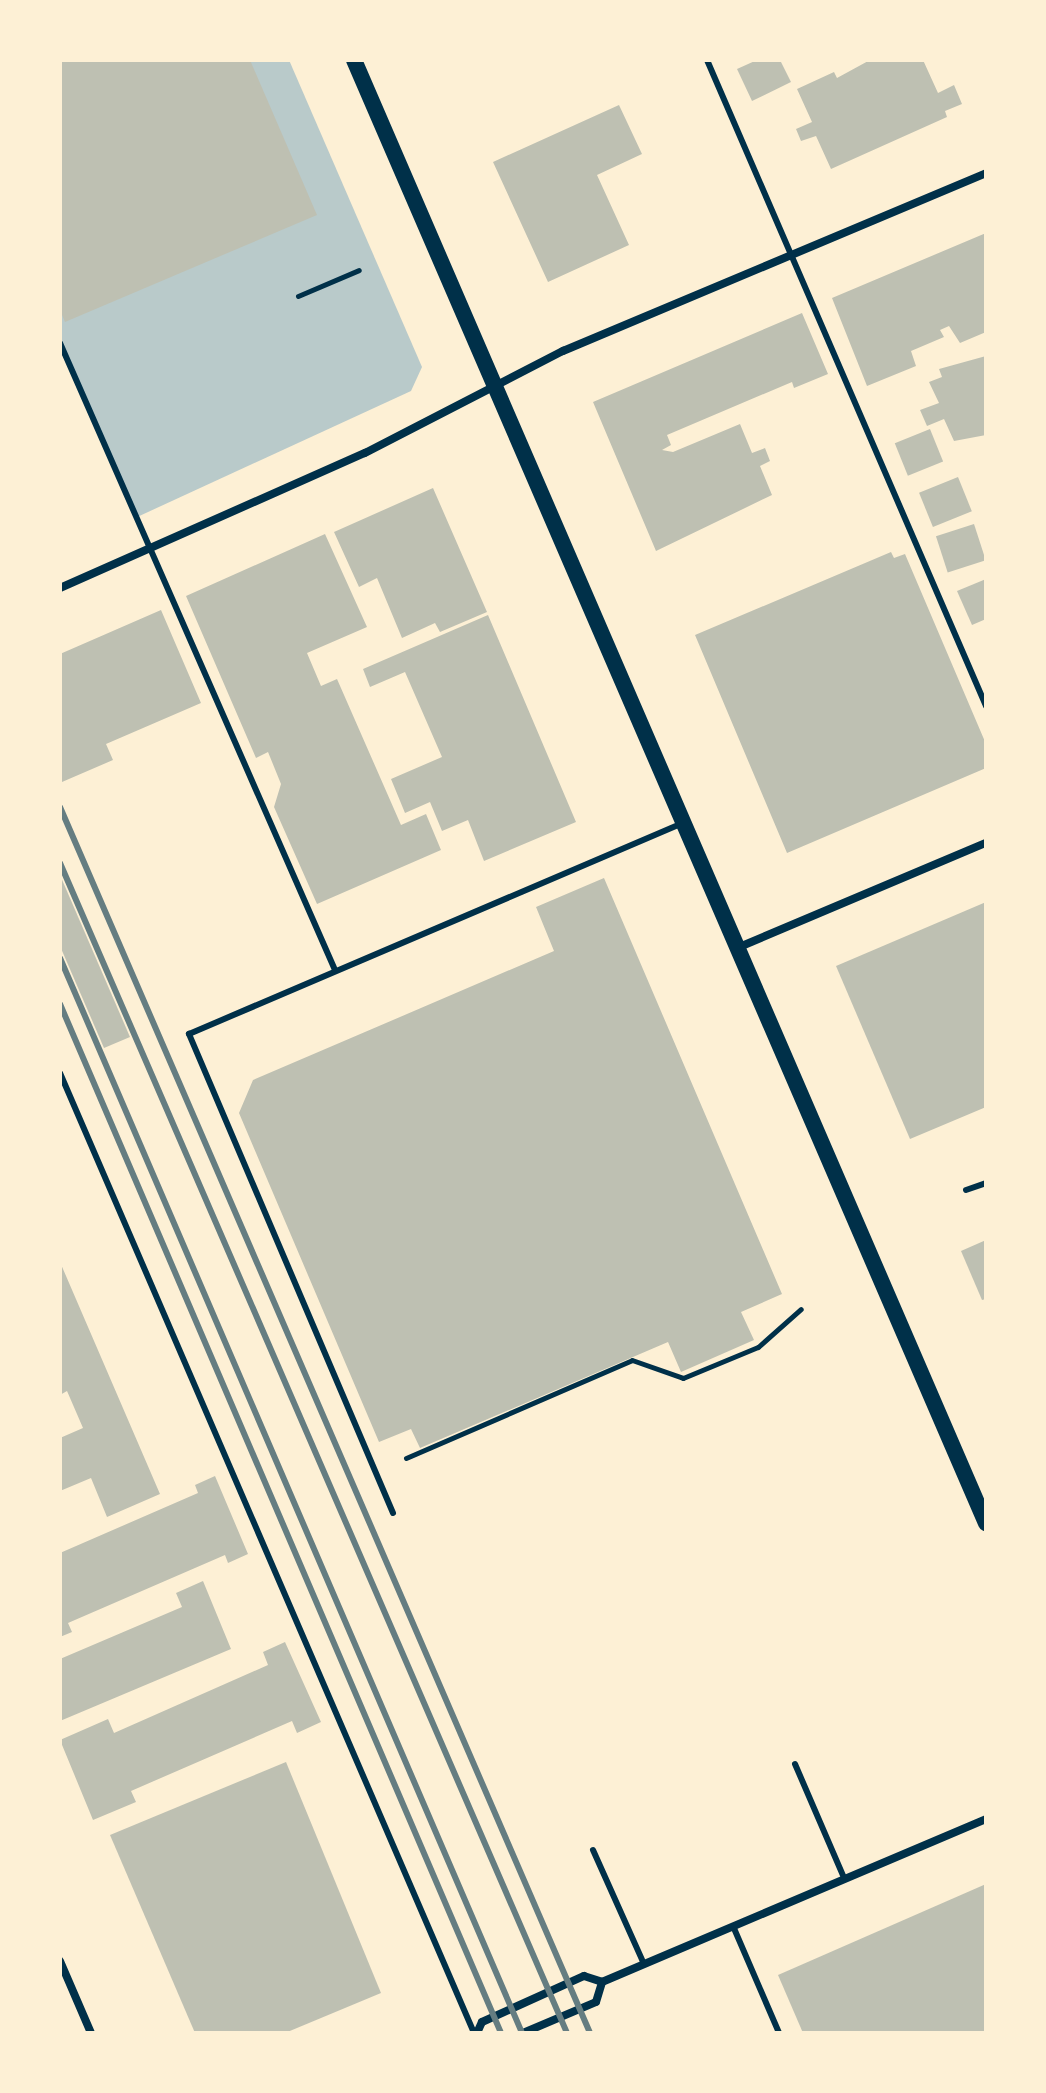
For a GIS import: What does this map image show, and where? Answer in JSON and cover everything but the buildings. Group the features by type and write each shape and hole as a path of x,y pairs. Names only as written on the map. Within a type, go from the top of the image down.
{"main road":[{"path":"354,60 737,948 980,1493 986,1523"}],"street":[{"path":"60,588 365,453 563,351 986,173"},
{"path":"737,948 986,843"},
{"path":"476,2033 482,2022 584,1976 602,1982 986,1819"},
{"path":"60,1961 91,2033"},
{"path":"523,2033 596,2002 602,1982"}],"lane":[{"path":"707,60 986,706"},
{"path":"60,343 148,550 335,970"},
{"path":"393,1513 189,1034 683,823"},
{"path":"60,1073 476,2033"},
{"path":"966,1190 986,1183"},
{"path":"795,1764 844,1878"},
{"path":"593,1850 644,1964"},
{"path":"733,1926 779,2033"}],"path":[{"path":"298,296 359,270"},
{"path":"406,1458 632,1360 683,1378 758,1347 801,1309"}],"shaded area":[{"path":"60,60 289,60 422,367 411,391 135,518 60,343"}],"railway":[{"path":"60,807 590,2033"},
{"path":"60,863 567,2033"},
{"path":"60,958 522,2033"},
{"path":"60,1004 501,2033"}]}
